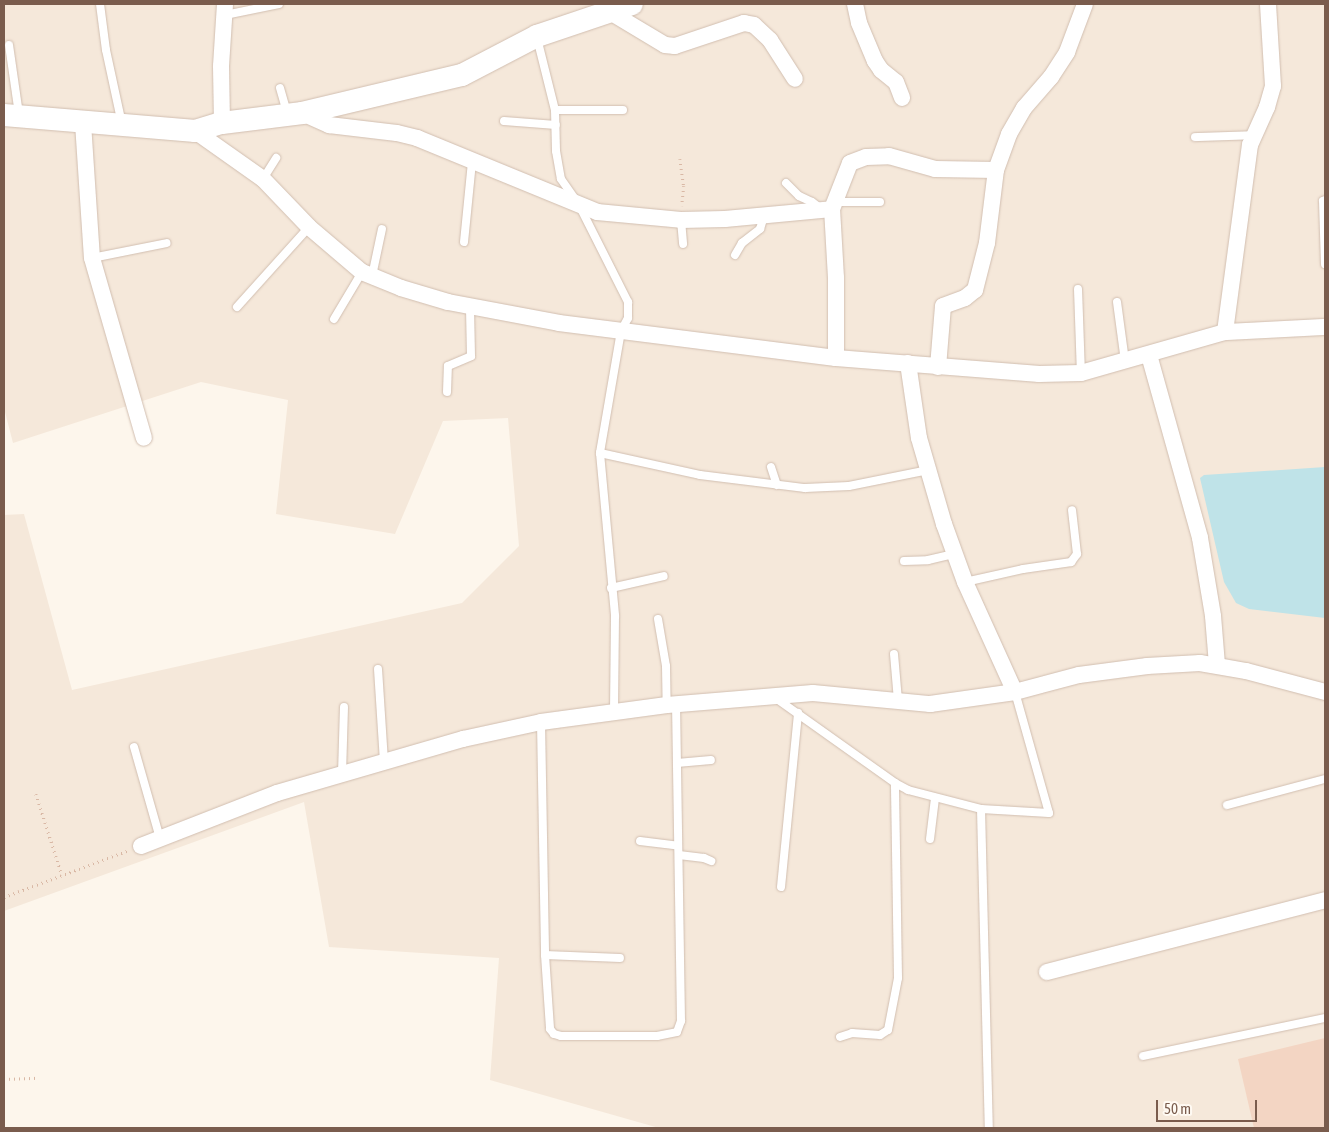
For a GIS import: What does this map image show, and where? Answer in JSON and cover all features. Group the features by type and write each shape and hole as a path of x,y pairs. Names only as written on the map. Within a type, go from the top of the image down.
{"street":[{"path":"11,115 83,123 195,131 222,123 295,114 462,75 537,36 632,4"},
{"path":"855,4 859,23 875,61 881,70 896,82 902,98"},
{"path":"938,367 943,306 964,298 975,290 987,242 996,170 1009,134 1024,108 1051,77 1066,52 1085,4"},
{"path":"1225,332 1250,145 1268,107 1273,86 1268,4"},
{"path":"222,123 221,66 225,9"},
{"path":"610,12 665,45 675,46 744,23 754,25 770,40 794,79"},
{"path":"295,114 329,124 397,133 417,138 597,212 622,216 681,220 764,215 829,207"},
{"path":"83,123 92,258 144,438"},
{"path":"195,131 263,179 309,227 367,274 400,288 470,307 559,323 836,358 1039,374 1081,373 1225,332 1325,327"},
{"path":"836,358 836,278 829,207 850,163 866,157 889,156 935,169 996,170"},
{"path":"1149,355 1200,538 1212,609 1216,664"},
{"path":"908,363 919,438 955,554 1015,692"},
{"path":"141,846 277,793 470,737 541,722 672,705 813,693 930,704 1015,692 1089,674 1146,666 1200,663 1216,664 1325,692"},
{"path":"1046,972 1325,900"}],"lane":[{"path":"100,4 106,50 122,126"},
{"path":"225,9 279,4"},
{"path":"537,36 555,110 556,151 561,179 579,206 628,302 628,318 621,331 600,452 615,616 614,714"},
{"path":"10,45 11,115"},
{"path":"280,88 295,114"},
{"path":"555,110 623,110"},
{"path":"504,121 556,125"},
{"path":"1195,137 1255,135"},
{"path":"263,179 276,158"},
{"path":"464,242 472,162"},
{"path":"786,183 799,196 829,207 880,202"},
{"path":"1325,200 1323,201 1325,264"},
{"path":"735,255 742,243 760,229 764,215"},
{"path":"681,220 683,244"},
{"path":"237,307 309,227"},
{"path":"334,319 367,274 382,229"},
{"path":"92,258 167,243"},
{"path":"1078,290 1081,373"},
{"path":"1117,302 1125,361"},
{"path":"447,392 448,366 471,356 470,307"},
{"path":"600,452 700,475 805,488 848,486 928,470"},
{"path":"771,467 777,485"},
{"path":"966,582 1023,569 1071,562 1077,554 1072,510"},
{"path":"904,561 928,560 955,554"},
{"path":"611,588 664,576"},
{"path":"541,722 548,1023 554,1034 657,1036 676,1032 681,1021 677,763 672,705 658,619"},
{"path":"894,654 898,701"},
{"path":"378,669 384,762"},
{"path":"772,695 895,783 935,798 981,809 1049,813 1015,692"},
{"path":"342,774 344,707"},
{"path":"781,887 798,713"},
{"path":"134,747 160,838"},
{"path":"677,763 712,760"},
{"path":"1227,805 1325,779"},
{"path":"840,1037 852,1033 880,1035 888,1030 898,978 895,783"},
{"path":"930,839 935,798"},
{"path":"981,809 988,1128"},
{"path":"640,841 678,846"},
{"path":"678,855 698,856 712,861"},
{"path":"546,955 620,958"},
{"path":"1143,1056 1325,1018"}],"path":[{"path":"680,158 684,186 681,220"},
{"path":"36,794 62,875"},
{"path":"4,897 141,846"},
{"path":"4,1078 39,1078"}],"shaded area":[{"path":"4,4 1325,4 1325,1128 659,1128 490,1080 499,958 329,947 304,802 4,911 4,515 24,514 72,690 462,603 519,546 508,418 443,421 395,534 276,514 288,400 201,382 13,443 4,408"}],"water":[{"path":"1325,467 1325,618 1249,609 1236,603 1224,582 1200,478 1204,475"}],"building":[{"path":"1325,1038 1325,1128 1254,1128 1238,1059"}]}
